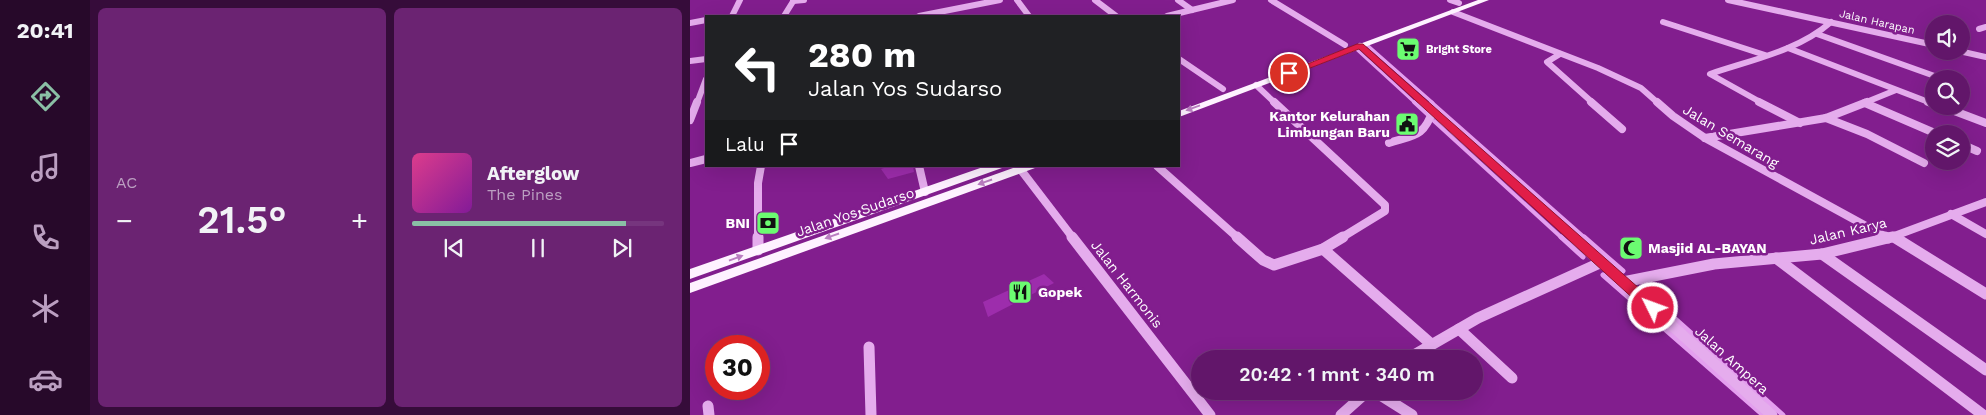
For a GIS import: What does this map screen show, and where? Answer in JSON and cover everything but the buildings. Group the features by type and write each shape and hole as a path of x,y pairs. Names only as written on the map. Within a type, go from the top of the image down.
{"main road":[{"path":"1180,114 1485,0"},
{"path":"1180,104 1345,45 1459,1"},
{"name":"Jalan Yos Sudarso","path":"690,274 995,167"},
{"name":"Jalan Yos Sudarso","path":"690,288 1026,168"}],"street":[{"path":"732,15 740,0"},
{"path":"784,15 794,1 804,0"},
{"path":"927,15 1000,0"},
{"path":"1017,0 1028,15"},
{"path":"1095,0 1115,15"},
{"path":"1178,0 1192,10"},
{"path":"1171,15 1233,0"},
{"path":"1271,0 1345,45"},
{"name":"Jalan Harapan","path":"1728,0 1828,24 1925,44"},
{"name":"Jalan Semarang","path":"1453,12 1598,68 1641,88 1672,116 1705,138 1891,237 1986,294"},
{"path":"690,16 693,17 690,22"},
{"path":"690,22 705,20"},
{"path":"1663,22 1765,55"},
{"path":"1800,123 1711,75 1712,72 1788,48 1816,34 1828,24"},
{"path":"1816,34 1925,73"},
{"name":"Jalan Ampera","path":"1360,46 1434,110 1503,175 1772,415"},
{"path":"1788,48 1925,101"},
{"path":"1970,53 1986,57"},
{"path":"1560,54 1547,62 1622,129"},
{"path":"690,61 705,59"},
{"path":"1180,60 1223,89"},
{"path":"690,120 705,82"},
{"path":"1158,167 1269,264 1280,264 1322,249 1385,211 1385,205 1256,85"},
{"path":"1705,138 1826,118 1896,90"},
{"path":"1865,103 1925,129"},
{"path":"1389,143 1419,134 1428,125 1434,110"},
{"path":"1965,115 1986,123"},
{"path":"1826,118 1867,134 1924,163"},
{"path":"1970,148 1977,151"},
{"path":"690,163 705,158"},
{"path":"758,250 758,183 762,167"},
{"path":"919,167 925,192"},
{"name":"Jalan Harmonis","path":"1026,168 1210,415"},
{"name":"Jalan Karya","path":"1623,282 1714,264 1822,254 1891,237 1986,202"},
{"path":"1951,214 1986,234"},
{"path":"1322,249 1430,343"},
{"path":"1822,254 1986,370"},
{"path":"1776,258 1983,415"},
{"path":"1420,350 1459,328 1535,291 1602,262"},
{"path":"1459,328 1512,378"},
{"path":"869,347 871,415"},
{"path":"1341,415 1358,400"},
{"path":"1388,400 1412,415"}],"waterway":[{"path":"1366,44 1433,103"},
{"path":"1355,48 1415,103"},
{"path":"1414,102 1427,114"},
{"path":"1431,102 1585,238"},
{"path":"1434,121 1562,238"},
{"path":"1561,237 1583,257"},
{"path":"1584,237 1623,271"},
{"path":"1603,275 1763,415"},
{"path":"1643,290 1783,415"}],"place":[{"name":"Bright Store","path":"1408,49"},
{"name":"Kantor Kelurahan Limbungan Baru","path":"1407,124"},
{"name":"BNI","path":"768,223"},
{"name":"Masjid AL-BAYAN","path":"1631,248"},
{"name":"Gopek","path":"1020,292"}],"route":[{"path":"1289,73 1360,46 1434,110 1503,175 1653,308"}]}
